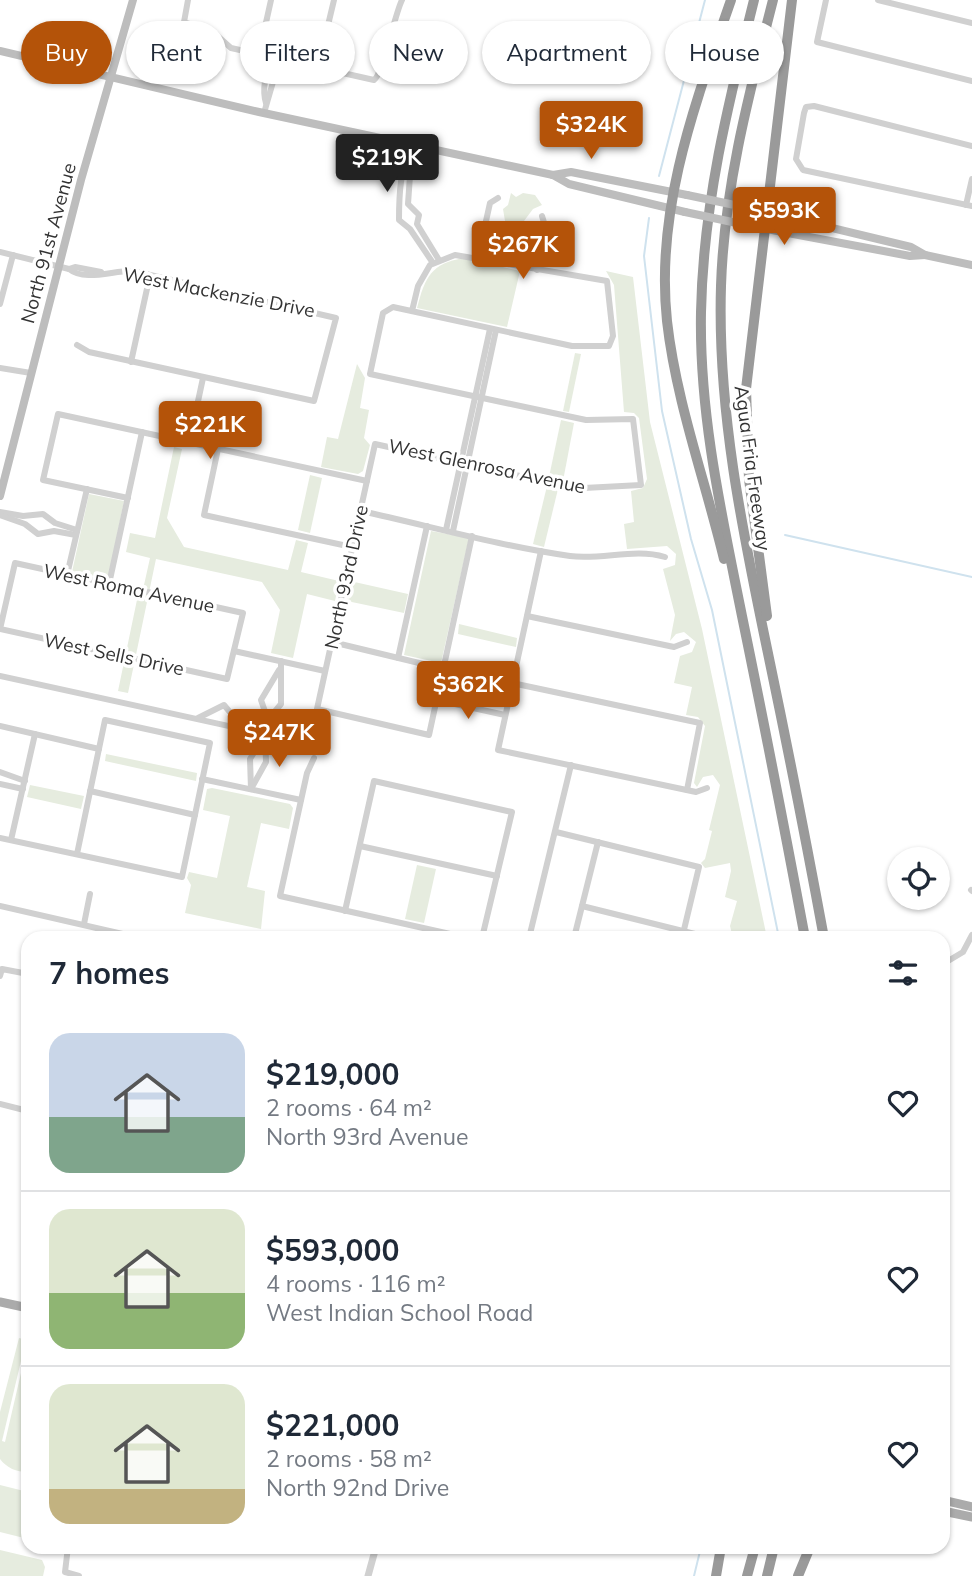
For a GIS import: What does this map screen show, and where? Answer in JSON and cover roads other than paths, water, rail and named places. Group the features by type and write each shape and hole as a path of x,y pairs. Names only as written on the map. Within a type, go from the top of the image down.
{"highway":[{"path":"731,0 688,127 669,208 665,282 671,348 727,569 758,720 769,751"},
{"name":"Agua Fria Freeway","path":"754,0 713,175 705,235 701,315 710,442 804,931"},
{"name":"Agua Fria Freeway","path":"773,0 742,125 729,196 722,264 720,330 730,450 749,563 789,751 823,931"},
{"path":"789,751 788,717 768,620 747,451 747,376 764,229 760,211 792,0"},
{"path":"716,1576 720,1554"},
{"path":"747,1576 753,1554"},
{"path":"767,1576 772,1554"},
{"path":"798,1576 807,1554"}],"main road":[{"name":"North 91st Avenue","path":"112,71 133,0"},
{"path":"0,51 21,56"},
{"path":"112,78 553,175 569,184 685,212 910,256 925,255 972,265"},
{"name":"North 91st Avenue","path":"0,496 57,267 108,84"},
{"path":"553,175 571,172 673,191 911,247 925,255"},
{"path":"0,1302 21,1306"},
{"path":"950,1502 972,1507"},
{"path":"950,1512 972,1517"}],"street":[{"path":"188,0 184,22 214,32 231,48 240,50"},
{"path":"266,21 271,0"},
{"path":"329,21 334,0"},
{"path":"355,75 377,79 402,0"},
{"path":"826,0 817,42 972,81"},
{"path":"878,0 972,23"},
{"path":"264,113 269,84"},
{"path":"972,146 814,106 806,107 796,159 803,170 969,205 972,179"},
{"path":"412,145 408,204 419,215 417,224 436,261"},
{"path":"412,145 406,157 398,216 401,224 410,229 436,261"},
{"path":"478,257 490,203 498,198"},
{"path":"537,270 546,229 542,216"},
{"path":"410,229 417,224"},
{"name":"West Mackenzie Drive","path":"0,252 69,269 75,267 101,272 133,271 336,318 314,401 203,378"},
{"path":"412,310 418,286 436,261 463,254 537,270 602,280 608,284 614,336 609,346 572,346 412,310 386,309 370,374 478,398"},
{"path":"0,304 13,255"},
{"path":"131,362 150,275"},
{"path":"449,531 493,329"},
{"path":"77,345 89,352 203,378 189,443"},
{"path":"0,368 31,373"},
{"name":"West Glenrosa Avenue","path":"375,444 584,488 641,485 633,419 586,420 478,398"},
{"path":"128,498 43,480 58,414 367,481"},
{"path":"109,584 142,432"},
{"name":"North 93rd Drive","path":"375,444 317,709 429,735 437,700"},
{"path":"218,449 204,515 352,547"},
{"path":"67,575 87,489"},
{"path":"361,511 541,551 601,557 649,552 665,557"},
{"path":"0,514 43,514 77,532"},
{"path":"0,514 25,524 38,534 77,532"},
{"path":"50,532 51,520"},
{"path":"398,658 428,526"},
{"path":"472,536 437,700 505,715"},
{"path":"541,551 498,750 696,792 707,788"},
{"name":"West Roma Avenue","path":"0,629 15,563 243,613 234,651"},
{"path":"527,616 674,648 687,642"},
{"name":"West Sells Drive","path":"0,629 228,679 234,651"},
{"path":"332,642 444,668"},
{"path":"234,651 325,671"},
{"path":"251,789 250,760 268,720 281,704 281,661"},
{"path":"268,720 261,700 279,670"},
{"path":"0,676 263,734"},
{"path":"512,683 700,723 687,790"},
{"path":"196,719 221,705 239,723 254,727 263,734 266,762 251,789"},
{"path":"225,725 232,714"},
{"path":"0,838 182,877 210,743 105,720 77,854"},
{"path":"0,726 99,749"},
{"path":"11,840 35,734"},
{"path":"314,758 301,800 280,896 436,931"},
{"path":"532,931 571,765"},
{"path":"2,773 24,785 1,784 2,773"},
{"path":"202,779 301,800"},
{"path":"345,911 374,781 512,812 484,931"},
{"path":"90,791 195,815"},
{"path":"556,832 699,867 684,931"},
{"path":"576,931 598,842"},
{"path":"360,846 497,876"},
{"path":"83,923 90,894"},
{"path":"582,905 673,931"},
{"path":"0,906 116,931"},
{"path":"950,960 963,952 972,935"},
{"path":"1,973 21,974"},
{"path":"0,1104 21,1109"},
{"path":"67,1554 65,1572 79,1576"},
{"path":"368,1576 374,1554"}],"waterway":[{"path":"659,176 705,0"},
{"path":"649,218 644,256 662,411 691,539 712,610 778,931"},
{"path":"785,535 972,577"},
{"path":"694,1576 699,1554"}]}
